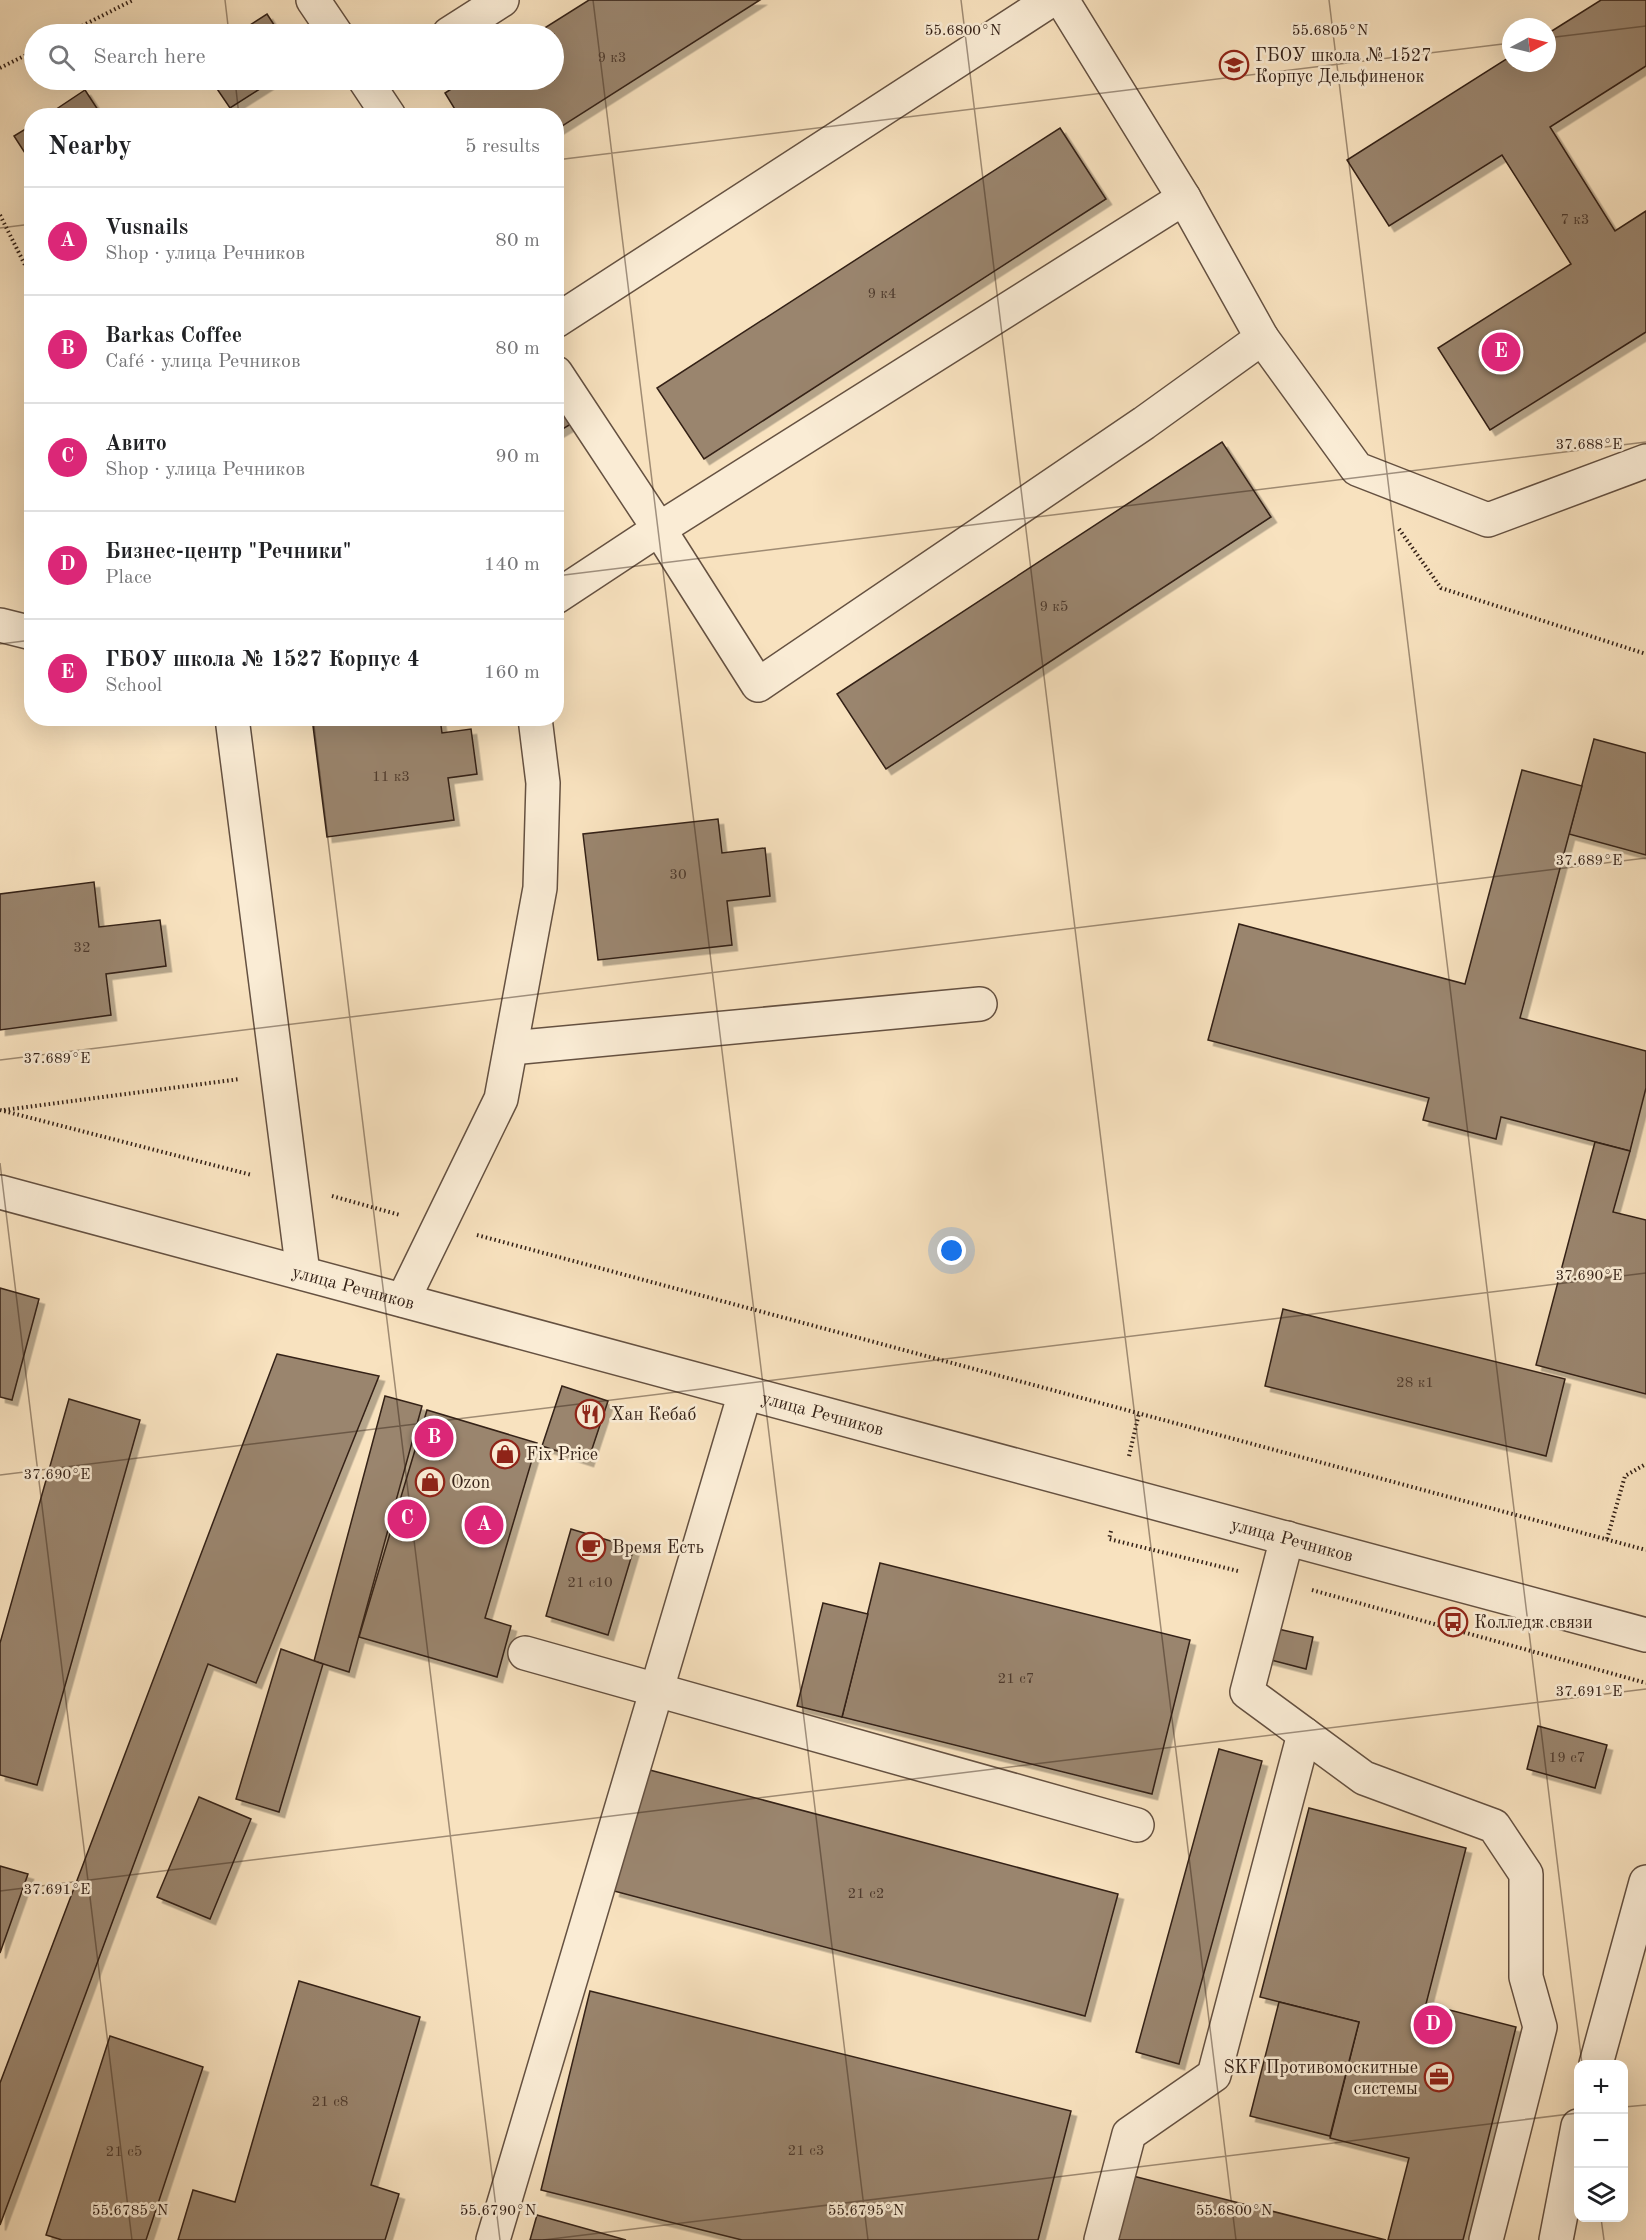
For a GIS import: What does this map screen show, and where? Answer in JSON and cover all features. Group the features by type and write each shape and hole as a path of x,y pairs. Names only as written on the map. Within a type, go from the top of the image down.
{"street":[{"path":"313,0 329,24"},
{"path":"465,24 502,0"},
{"path":"564,316 1051,0"},
{"path":"1062,0 1184,198 1262,338 1357,470 1488,520 1646,461"},
{"path":"376,90 384,108"},
{"path":"564,592 659,529 1184,198"},
{"path":"564,385 758,685 1144,423 1262,338"},
{"path":"0,625 24,631"},
{"path":"233,726 303,1274"},
{"path":"403,1300 501,1099 540,888 543,783 537,726"},
{"path":"510,1048 980,1004"},
{"name":"улица Речников","path":"0,1192 1646,1635"},
{"path":"493,2240 745,1393"},
{"path":"1287,1538 1246,1692 1364,1778 1494,1826 1526,1874 1526,1977 1540,2027 1486,2240"},
{"path":"525,1653 1137,1825"},
{"path":"1101,2240 1129,2133 1214,2075 1304,1734"},
{"path":"1597,2060 1646,1882"},
{"path":"1557,2240 1574,2148"}],"path":[{"path":"86,24 133,0"},
{"path":"0,68 24,56"},
{"path":"0,215 24,263"},
{"path":"1396,524 1441,588 1646,654"},
{"path":"0,1110 277,1075"},
{"path":"0,1110 1646,1550"},
{"path":"1607,1539 1625,1476 1646,1464"}],"building":[{"path":"589,0 760,0 564,125 564,108 454,108 445,93 450,90 564,90 564,24 551,24"},
{"path":"1601,0 1646,0 1646,66 1550,127 1615,231 1646,211 1646,332 1490,430 1438,348 1571,264 1502,155 1389,226 1347,160 1502,62 1502,72 1556,72 1556,28"},
{"path":"267,14 274,24 252,24"},
{"path":"85,90 97,108 58,108"},
{"path":"218,90 258,90 230,108"},
{"path":"1060,128 1106,199 704,459 657,388"},
{"path":"24,130 24,152 14,136"},
{"path":"564,404 576,421 564,428"},
{"path":"1222,442 1271,517 886,769 837,694"},
{"path":"313,726 441,726 442,733 471,729 477,774 448,778 454,820 327,837"},
{"path":"1594,739 1646,753 1646,855 1569,834"},
{"path":"1522,770 1582,786 1520,1018 1646,1051 1646,1088 1630,1151 1501,1117 1496,1139 1423,1120 1429,1098 1208,1040 1239,924 1465,984"},
{"path":"718,819 722,853 765,848 770,896 727,901 732,945 598,960 583,834"},
{"path":"94,882 99,927 160,920 166,966 106,974 111,1015 0,1030 0,894"},
{"path":"1595,1142 1630,1151 1613,1212 1646,1220 1646,1394 1536,1365"},
{"path":"0,1288 39,1299 12,1400 0,1397"},
{"path":"1283,1309 1565,1379 1546,1456 1265,1386"},
{"path":"277,1354 379,1376 256,1683 208,1664 0,2225 0,2083"},
{"path":"562,1386 608,1401 588,1461 542,1446"},
{"path":"385,1396 422,1406 349,1672 314,1661"},
{"path":"69,1399 140,1420 37,1785 0,1775 0,1643"},
{"path":"427,1410 537,1443 485,1618 511,1626 497,1677 359,1637"},
{"path":"571,1529 634,1548 608,1635 546,1616"},
{"path":"880,1563 1190,1640 1152,1794 842,1717"},
{"path":"823,1603 868,1614 842,1717 797,1706"},
{"path":"1274,1628 1313,1637 1306,1669 1267,1659"},
{"path":"281,1649 323,1664 279,1812 236,1799"},
{"path":"1538,1726 1607,1745 1595,1788 1527,1769"},
{"path":"1219,1749 1262,1761 1179,2064 1136,2052"},
{"path":"646,1769 1118,1894 1085,2016 614,1891"},
{"path":"199,1797 251,1819 210,1919 157,1897"},
{"path":"1309,1808 1466,1848 1426,2004 1516,2027 1463,2240 1388,2240 1409,2158 1330,2138 1359,2022 1260,1997"},
{"path":"0,1866 28,1874 0,1953"},
{"path":"299,1981 420,2017 371,2185 399,2194 385,2240 178,2240 193,2190 235,2202"},
{"path":"590,1991 1071,2111 1038,2240 742,2240 541,2190"},
{"path":"1279,2002 1359,2022 1330,2136 1250,2116"},
{"path":"110,2036 203,2067 146,2240 62,2240 46,2235"},
{"path":"1129,2175 1386,2240 1112,2240"},
{"path":"537,2215 626,2240 530,2240"}],"place":[{"name":"ГБОУ школа № 1527 Корпус Дельфиненок","path":"1234,65"},
{"name":"ГБОУ школа № 1527 Корпус 4","path":"1501,352"},
{"name":"Хан Кебаб","path":"590,1414"},
{"name":"Barkas Coffee","path":"434,1438"},
{"name":"Fix Price","path":"505,1454"},
{"name":"Ozon","path":"430,1482"},
{"name":"Авито","path":"407,1519"},
{"name":"Vusnails","path":"484,1525"},
{"name":"Время Есть","path":"591,1547"},
{"name":"Колледж связи","path":"1453,1622"},
{"name":"Бизнес-центр \"Речники\"","path":"1433,2025"},
{"name":"SKF Противомоскитные системы","path":"1439,2077"}]}
